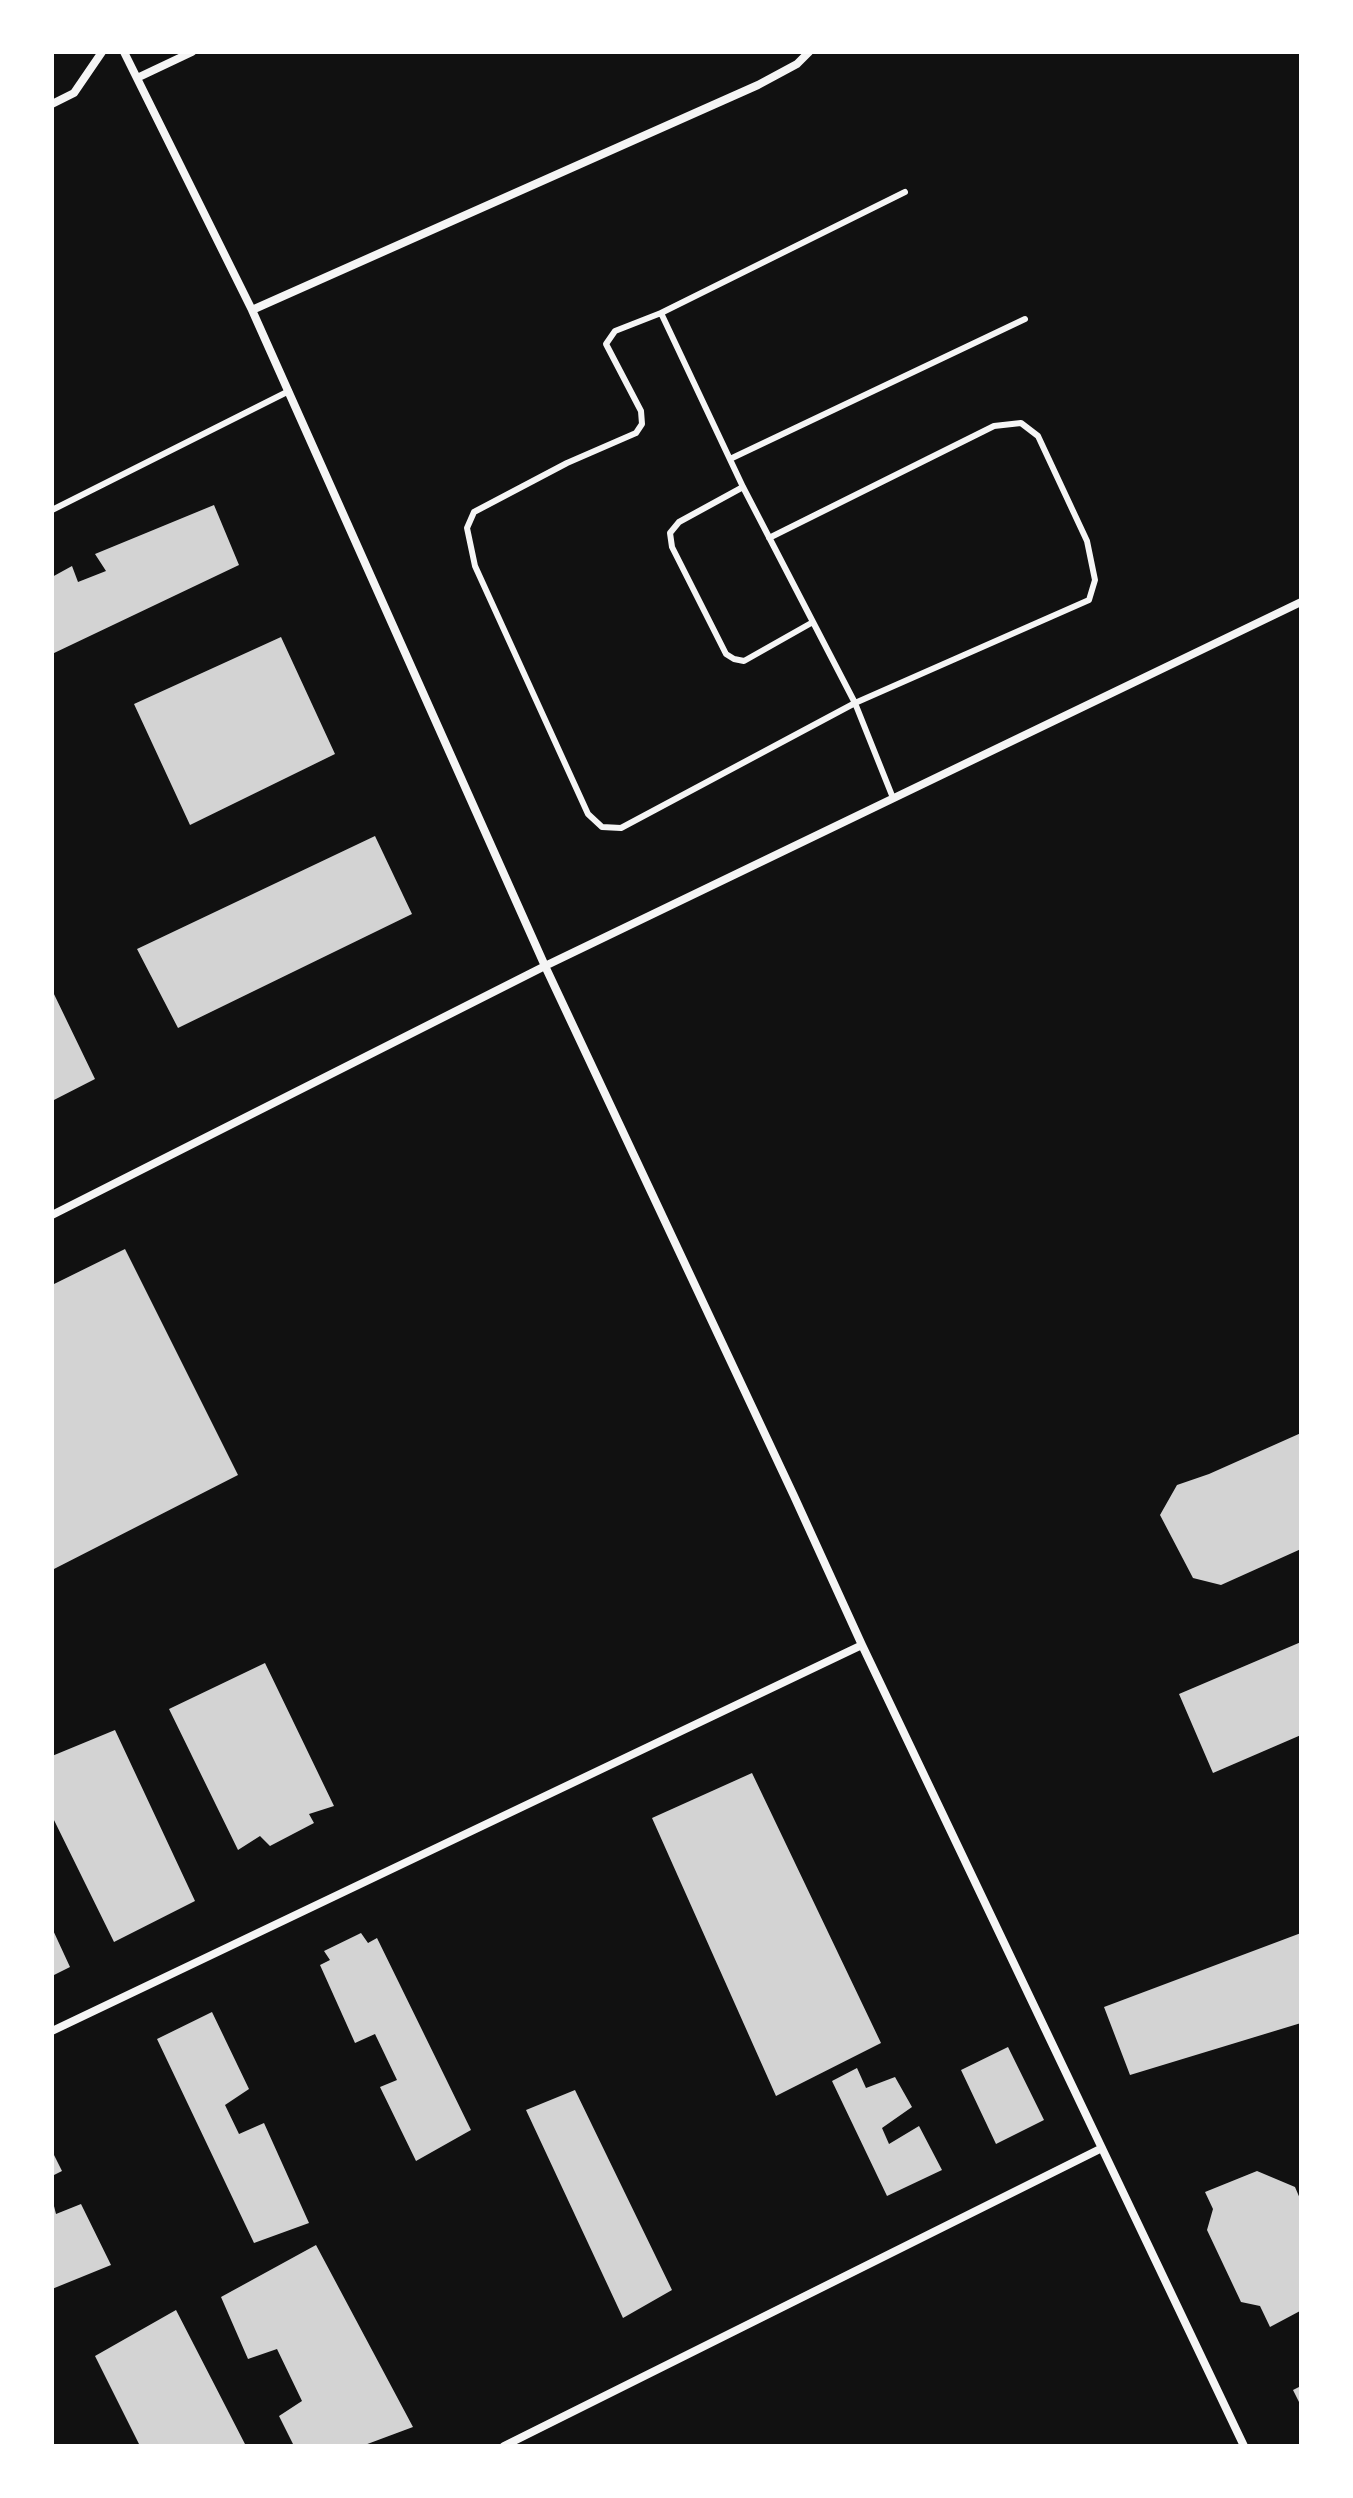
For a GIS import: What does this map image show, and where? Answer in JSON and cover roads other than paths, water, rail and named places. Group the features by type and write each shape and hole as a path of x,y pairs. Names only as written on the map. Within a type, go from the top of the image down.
{"street":[{"path":"52,104 74,93 102,52"},
{"path":"124,52 252,310 545,966 862,1645 1244,2446"},
{"path":"137,78 192,52"},
{"path":"252,310 758,85 797,64 809,52"},
{"path":"52,1215 545,966 1301,602"},
{"path":"52,2031 862,1645"},
{"path":"504,2446 1102,2148"}],"lane":[{"path":"769,538 994,426 1021,423 1038,436 1087,541 1095,580 1089,600 855,703 621,828 602,827 588,814 475,566 467,528 474,512 567,463 636,433 642,424 641,411 606,344 615,331 661,313 905,192"},
{"path":"661,313 743,487 855,703 893,798"},
{"path":"730,459 1025,319"},
{"path":"52,510 289,391"},
{"path":"743,487 679,522 670,533 672,547 726,654 744,661 813,622"}]}
